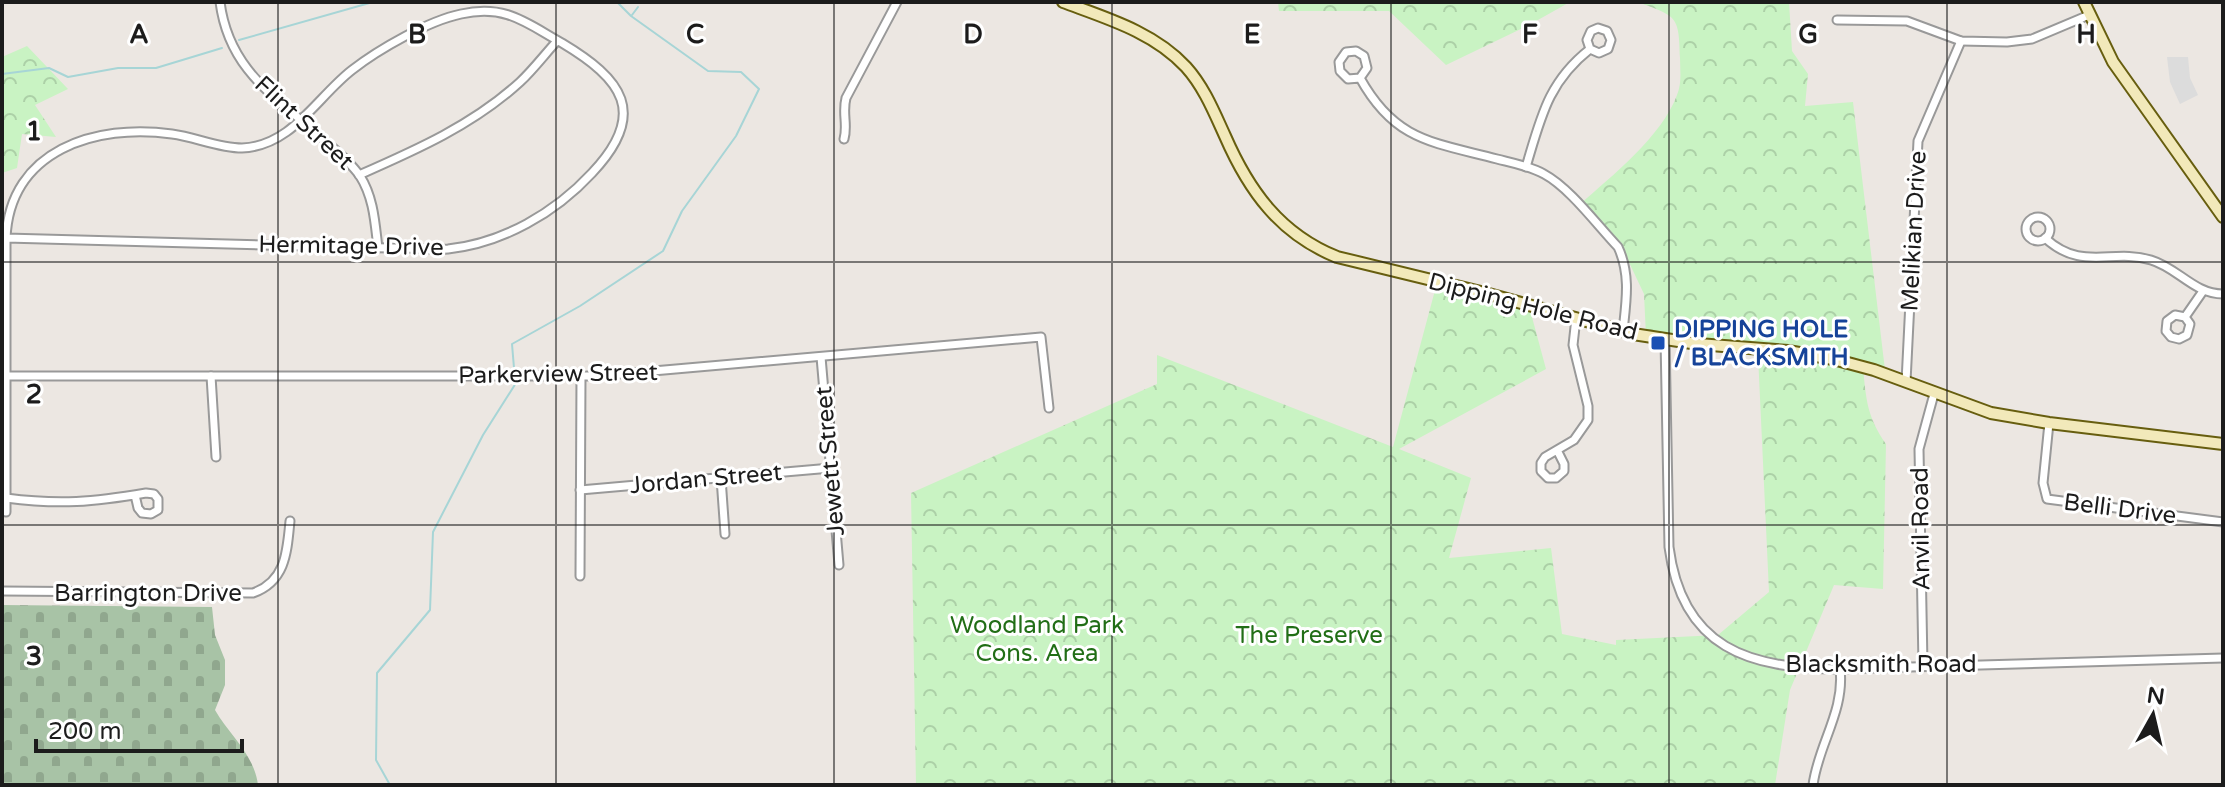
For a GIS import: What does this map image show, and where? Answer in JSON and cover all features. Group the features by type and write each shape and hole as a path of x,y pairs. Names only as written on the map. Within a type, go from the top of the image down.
{"main road":[{"name":"Dipping Hole Road","path":"1063,2 1136,31 1161,45 1186,67 1199,83 1236,161 1261,202 1273,216 1316,248 1337,257 1623,331 1665,339 1814,355 1874,370 1977,410 2049,423 2223,444"},
{"path":"2084,2 2113,62 2223,217"}],"street":[{"name":"Flint Street","path":"220,2 228,35 257,84 344,157 359,175 369,193 378,248"},
{"path":"844,139 847,129 843,120 846,98 897,2"},
{"name":"Hermitage Drive","path":"4,238 448,249 494,237 555,207 600,164 618,135 623,105 618,88 608,75 532,23 489,12 460,14 405,38 351,71 302,120 272,140 243,148 229,147 177,134 137,130 116,132 73,144 51,154 21,183 11,205 4,238 6,512"},
{"path":"1837,20 1907,21 1961,41 2020,41 2089,15"},
{"path":"359,175 423,146 481,114 521,81 557,41"},
{"name":"Melikian Drive","path":"1906,382 1918,141 1961,41"},
{"path":"1526,167 1549,97 1569,66 1590,49"},
{"path":"1356,51 1366,58 1367,68 1360,78 1348,79 1340,71 1340,59 1346,52 1356,51"},
{"path":"1360,78 1382,111 1410,133 1526,167 1542,173 1560,186 1618,247 1627,273 1623,331"},
{"path":"2045,238 2062,252 2080,258 2150,260 2203,291 2223,294"},
{"path":"2185,317 2203,291"},
{"path":"1557,450 1582,432 1589,413 1573,345 1576,318"},
{"name":"Parkerview Street","path":"4,376 632,375 1041,337 1049,408"},
{"name":"Blacksmith Road","path":"1665,339 1672,570 1686,604 1710,634 1744,657 1798,669 2223,658"},
{"name":"Jewett Street","path":"821,357 839,565"},
{"path":"211,376 216,457"},
{"path":"580,576 581,376"},
{"name":"Anvil Road","path":"1923,665 1919,449 1934,394"},
{"name":"Belli Drive","path":"2049,423 2043,483 2047,499 2223,522"},
{"name":"Jordan Street","path":"580,490 831,468"},
{"path":"721,478 725,534"},
{"path":"6,498 70,504 135,495"},
{"name":"Barrington Drive","path":"2,591 253,593 270,584 282,568 290,521"},
{"path":"1813,785 1816,767 1838,704 1840,669"}],"green space":[{"path":"1278,2 1570,2 1446,65 1389,11 1279,11"},
{"path":"1638,2 1789,2 1792,51 1808,74 1805,106 1853,102 1885,370 1863,367 1868,407 1886,444 1883,589 1834,585 1790,690 1775,785 916,785 911,493 1157,384 1157,355 1393,447 1438,279 1529,306 1546,369 1399,449 1471,478 1449,558 1551,548 1562,634 1616,645 1616,640 1718,635 1769,592 1758,355 1708,350 1646,336 1644,294 1626,256 1579,205 1648,140 1670,110 1679,90 1677,25 1668,15"},
{"path":"27,46 68,89 35,105 56,137 22,134 17,168 2,173 2,57"},
{"path":"2,605 212,607 215,635 225,660 225,685 215,710 247,755 258,785 2,785"}],"shaded area":[{"path":"2167,57 2188,57 2190,78 2198,95 2180,104 2170,82"}],"waterway":[{"path":"239,40 373,2"},
{"path":"514,368 512,344 580,306 663,251 682,211 736,136 759,89 741,72 708,71 631,16 617,2"},
{"path":"632,15 638,7"},
{"path":"2,74 49,68 68,77 118,68 156,68 222,48"},
{"path":"390,785 376,760 377,673 430,610 433,532 483,435 516,383"}],"place":[{"name":"DIPPING HOLE / BLACKSMITH","path":"1658,343"}],"park label":[{"name":"The Preserve","path":"1309,635"},
{"name":"Woodland Park Cons. Area","path":"1037,639"}]}
